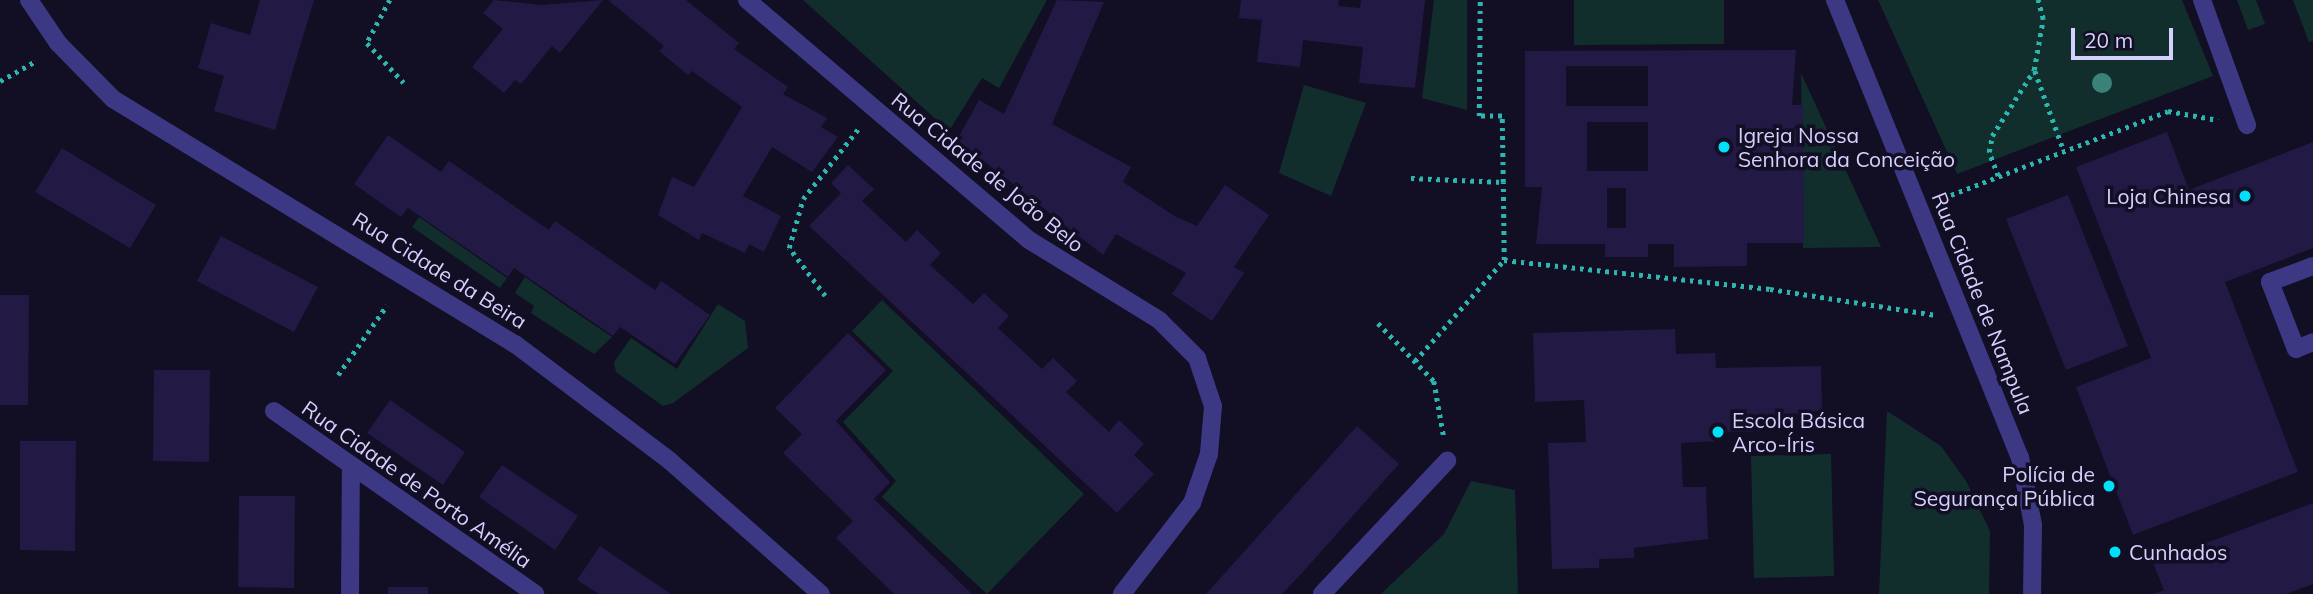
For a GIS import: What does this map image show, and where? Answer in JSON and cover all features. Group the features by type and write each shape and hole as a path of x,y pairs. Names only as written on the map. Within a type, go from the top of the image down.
{"street":[{"name":"Rua Cidade da Beira","path":"29,0 84,73 123,107 352,239 515,344 670,461 821,594"},
{"name":"Rua Cidade de João Belo","path":"747,0 1029,240 1159,320 1197,358 1213,406 1209,454 1192,503 1122,594"},
{"name":"Rua Cidade de Nampula","path":"1835,0 1962,306 2021,457 2033,525 2032,594"},
{"path":"2202,0 2247,125"},
{"path":"2313,266 2270,282 2296,349 2313,342"},
{"name":"Rua Cidade de Porto Amélia","path":"274,411 534,594"},
{"path":"1322,594 1447,461"},
{"path":"350,594 351,465"}],"path":[{"path":"390,0 367,43 404,83"},
{"path":"1415,361 1504,260 1502,116 1479,116 1480,0"},
{"path":"1998,177 1989,152 1992,136 2034,70 2043,19 2038,0"},
{"path":"0,81 34,62"},
{"path":"2034,70 2064,151"},
{"path":"825,296 789,248 803,199 874,108"},
{"path":"1919,207 2168,111 2247,125"},
{"path":"1411,178 1503,182"},
{"path":"1504,260 1770,289 1934,316 1962,306"},
{"path":"338,375 387,305"},
{"path":"1378,323 1434,381 1447,461"}],"green space":[{"path":"803,0 1047,0 999,88 982,78 949,131"},
{"path":"1434,0 1467,0 1467,110 1422,98"},
{"path":"1574,0 1724,0 1724,44 1574,45"},
{"path":"1878,0 2182,0 2213,76 1957,174"},
{"path":"2237,0 2256,0 2265,24 2248,30"},
{"path":"2293,0 2313,0 2313,41 2309,42"},
{"path":"1801,73 1881,247 1803,248"},
{"path":"1304,85 1366,103 1331,196 1279,173"},
{"path":"419,217 507,278 500,288 412,227"},
{"path":"525,277 612,337 594,354 531,313 534,306 515,293"},
{"path":"882,300 1084,494 987,594 882,497 896,481 843,422 893,371 852,331"},
{"path":"718,304 745,321 748,348 673,403 663,406 616,372 614,362 631,338 677,369"},
{"path":"1887,411 1941,446 1966,481 1990,531 1989,594 1879,594"},
{"path":"1831,454 1834,576 1754,578 1751,456"},
{"path":"1471,481 1515,490 1518,594 1381,594 1444,534"}],"building":[{"path":"260,0 314,0 275,130 214,111 224,76 198,68 211,23 250,35"},
{"path":"494,0 541,5 603,0 560,53 552,46 521,84 515,80 504,93 472,67 503,29 483,13"},
{"path":"608,0 686,0 739,43 734,49 788,87 783,94 827,118 821,127 838,137 812,172 772,147 743,196 781,216 764,252 749,244 745,253 702,233 699,240 658,215 672,177 694,187 742,107 692,71 688,75 659,51 664,46"},
{"path":"1057,0 1104,2 1052,124 1131,167 1123,182 1176,217 1197,226 1225,185 1269,215 1234,267 1244,273 1212,321 1172,294 1186,273 1116,234 1103,255 957,140 979,100 1004,114"},
{"path":"1241,0 1339,0 1338,6 1360,8 1361,0 1425,0 1415,88 1359,83 1363,47 1303,40 1300,67 1257,62 1262,20 1239,18"},
{"name":"Igreja Nossa Senhora da Conceição","path":"1796,50 1792,105 1803,105 1804,243 1747,243 1747,266 1674,267 1674,244 1648,244 1648,257 1605,257 1605,244 1536,244 1542,187 1525,187 1525,51","holes":["1566,66 1648,66 1648,106 1566,106","1587,122 1648,122 1648,171 1587,171","1607,188 1626,188 1626,228 1607,228"]},
{"path":"2167,132 2189,190 2313,142 2313,248 2225,282 2298,472 2133,535 2076,387 2151,358 2076,167"},
{"path":"388,135 441,172 449,161 549,230 555,221 655,290 661,281 710,315 675,364 620,327 613,336 514,268 508,277 408,208 401,217 354,184"},
{"path":"62,148 156,205 130,248 35,192"},
{"path":"848,165 874,189 862,201 906,242 917,230 941,253 930,265 973,304 984,293 1009,316 998,328 1042,369 1053,358 1077,381 1066,392 1109,432 1119,420 1144,444 1134,455 1154,474 1117,513 809,226 841,193 831,183"},
{"path":"2068,195 2128,346 2066,370 2006,219"},
{"path":"221,236 318,287 294,332 197,281"},
{"path":"0,295 29,295 28,405 0,405"},
{"path":"1675,329 1676,354 1715,353 1716,368 1821,366 1822,410 1753,420 1753,432 1719,432 1720,441 1681,443 1683,487 1706,487 1708,539 1634,548 1634,558 1599,559 1599,568 1552,569 1548,443 1586,442 1584,400 1535,402 1533,333"},
{"path":"848,333 886,370 836,421 890,482 874,499 972,594 894,594 836,538 853,521 783,453 802,434 775,408"},
{"path":"154,370 210,370 209,462 153,461"},
{"path":"390,400 465,452 443,485 367,433"},
{"path":"1357,426 1399,464 1303,572 1282,594 1206,594"},
{"path":"20,441 76,441 75,551 20,550"},
{"path":"502,465 578,516 555,550 479,497"},
{"path":"239,496 295,496 294,588 238,587"},
{"path":"2313,503 2313,584 2286,594 2153,594 2164,590 2153,563"},
{"path":"600,546 671,594 599,594 577,580"},
{"path":"388,587 428,587 428,594 388,594"}],"place":[{"name":"Igreja Nossa Senhora da Conceição","path":"1724,147"},
{"name":"Loja Chinesa","path":"2245,196"},
{"name":"Escola Básica Arco-Íris","path":"1718,432"},
{"name":"Polícia de Segurança Pública","path":"2109,486"},
{"name":"Cunhados","path":"2115,552"}]}
